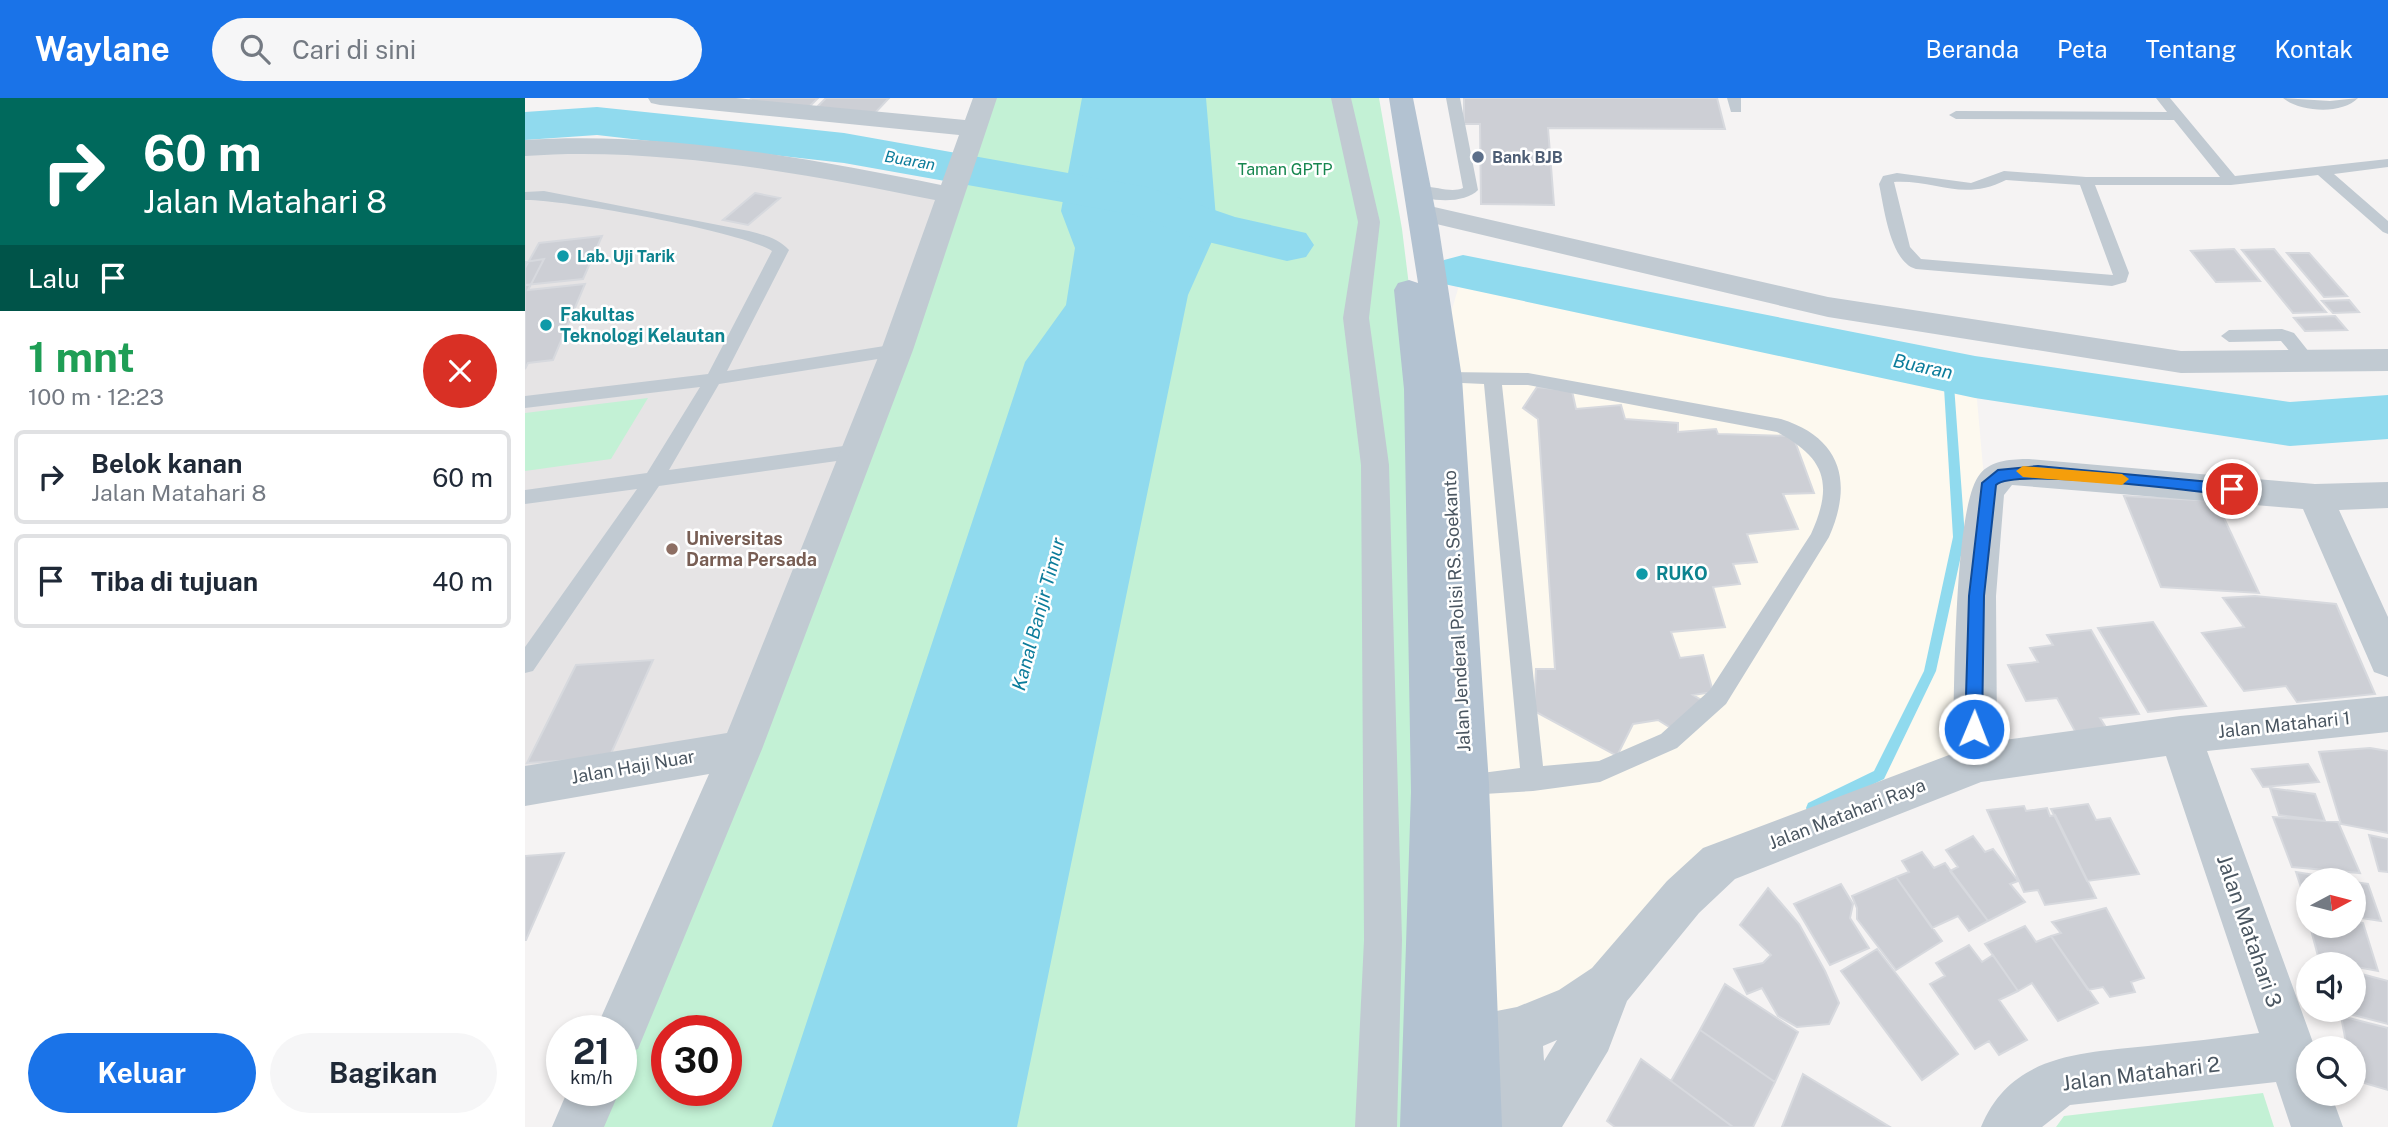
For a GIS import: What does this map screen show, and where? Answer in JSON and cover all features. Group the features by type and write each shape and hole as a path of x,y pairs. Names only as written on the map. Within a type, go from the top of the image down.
{"main road":[{"name":"Jalan Jenderal Polisi RS. Soekanto","path":"1380,98 1417,215"},
{"name":"Jalan Jenderal Polisi RS. Soekanto","path":"1401,98 1434,349 1450,788 1426,1127"},
{"name":"Jalan Jenderal Polisi RS. Soekanto","path":"1434,349 1420,389 1450,788 1496,1036 1476,1127"}],"street":[{"path":"660,98 973,136"},
{"path":"626,1015 741,749 858,451 897,350 985,98"},
{"path":"1341,98 1369,222 1356,318 1375,465 1383,940 1375,1127"},
{"path":"525,148 656,151 749,160 953,187"},
{"path":"1417,215 1828,307 2181,362 2388,360"},
{"path":"1980,763 1974,733 1977,596 1986,495 1989,483 1998,475 2038,472 2315,497 2388,495"},
{"path":"2315,497 2388,660"},
{"name":"Jalan Matahari 1","path":"2180,735 2388,714"},
{"name":"Jalan Matahari Raya","path":"1496,1036 1576,1007 1609,985 1683,897 1719,863 1980,763 2180,735"},
{"name":"Jalan Matahari 3","path":"2180,735 2317,1127"},
{"name":"Jalan Haji Nuar","path":"525,786 741,749"},
{"name":"Jalan Matahari Raya","path":"1533,1127 1590,1032 1609,985"},
{"path":"1496,1036 1523,1127"},
{"name":"Jalan Matahari 2","path":"2007,1127 2034,1097 2049,1086 2068,1080 2292,1055"},
{"path":"578,1127 587,1106"}],"lane":[{"path":"1417,215 1471,190 1453,98"},
{"path":"2163,98 2231,181"},
{"path":"2290,98 2328,104 2343,103 2351,98"},
{"path":"1956,115 2179,116"},
{"path":"2086,181 2121,273 2120,278 2112,281 1916,264 1902,248 1886,184 1888,179 1897,177 1971,187 1982,186 2004,175 2086,181 2231,181 2388,163"},
{"path":"2321,170 2388,229"},
{"path":"525,196 588,202 749,236 768,242 781,250 715,379 654,479 525,664"},
{"path":"2229,336 2282,335 2288,337 2308,362"},
{"path":"1434,349 1492,378 1528,379 1781,426 1809,440 1822,454 1834,484 1830,513 1819,537 1718,697 1669,741 1612,767 1585,775 1450,788"},
{"path":"525,402 715,379 897,350"},
{"path":"1492,378 1533,780"},
{"path":"525,497 858,451"}],"shaded area":[{"name":"Universitas Darma Persada","path":"525,148 656,151 949,195 741,749 525,791"},
{"path":"1463,272 1975,377 1986,501 1976,753 1719,863 1609,985 1476,1040 1442,343"}],"green space":[{"name":"Taman GPTP","path":"985,98 1379,98 1402,229 1414,326 1426,1127 578,1127 587,1106 637,1106 637,1015 627,1015"},
{"path":"648,398 611,459 525,471 525,413"},
{"path":"2263,1093 2274,1127 2056,1127 2064,1116"}],"water":[{"name":"Kanal Banjir Timur","path":"1082,98 1206,98 1217,230 1188,295 1017,1127 772,1127 1025,362 1066,305 1075,248 1061,211"}],"building":[{"path":"752,98 818,98 808,108 747,103"},
{"path":"826,98 889,98 874,114 815,109"},
{"path":"1464,98 1717,98 1725,129 1548,128 1554,205 1481,204 1480,124 1464,124"},
{"path":"755,193 780,198 748,225 723,220"},
{"name":"Lab. Uji Tarik","path":"602,236 583,279 525,285 525,268 539,243"},
{"path":"2234,249 2260,281 2216,282 2191,251"},
{"path":"2274,249 2326,312 2293,313 2242,250"},
{"path":"2287,253 2309,253 2347,296 2324,297"},
{"name":"Fakultas Teknologi Kelautan","path":"544,259 528,290 585,284 553,360 528,363 525,369 525,262"},
{"name":"Fakultas Teknologi Kelautan","path":"544,259 528,290 585,284 553,360 528,363 525,369 525,262"},
{"path":"2349,300 2359,312 2333,313 2322,301"},
{"path":"2335,316 2347,330 2305,331 2294,318"},
{"name":"RUKO","path":"1537,387 1572,391 1576,409 1621,405 1625,419 1678,423 1678,432 1716,429 1718,434 1793,436 1814,493 1783,494 1798,529 1747,534 1757,562 1733,564 1740,584 1713,587 1725,627 1671,632 1680,658 1703,655 1713,692 1693,695 1703,701 1671,728 1658,720 1633,724 1617,756 1534,711 1536,669 1555,669 1538,419 1523,408"},
{"path":"2124,496 2216,501 2259,593 2161,587"},
{"path":"2255,596 2336,604 2375,694 2297,702 2286,686 2244,691 2202,633 2244,627 2223,598"},
{"path":"2153,622 2206,706 2148,712 2098,628"},
{"path":"2091,630 2139,714 2100,718 2107,729 2076,733 2057,698 2026,701 2008,665 2038,662 2030,648 2053,645 2047,635"},
{"path":"653,660 609,758 527,763 576,665"},
{"path":"2370,748 2388,751 2388,833 2341,824 2319,752"},
{"path":"2308,764 2319,782 2263,787 2252,769"},
{"path":"2270,788 2315,794 2325,821 2279,815"},
{"path":"2088,804 2096,820 2110,818 2139,874 2087,881 2051,809"},
{"path":"2024,806 2026,811 2047,808 2050,816 2055,815 2096,898 2045,905 2038,890 2024,892 1987,810"},
{"path":"2273,817 2338,822 2358,868 2303,868 2292,867"},
{"path":"2369,835 2388,839 2388,872 2379,871"},
{"path":"1973,836 1985,852 1993,849 2018,881 2010,884 2025,902 1988,921 1950,871 1958,867 1946,850"},
{"path":"1922,852 1934,868 1945,863 1988,921 1969,931 1958,916 1932,928 1896,877 1909,872 1902,861"},
{"path":"564,853 526,940 525,940 525,856"},
{"path":"1896,877 1942,941 1896,970 1857,919 1857,908 1852,896"},
{"path":"1841,884 1853,904 1850,918 1869,948 1830,965 1794,904"},
{"path":"2366,884 2368,884 2381,921 2366,919"},
{"path":"1768,888 1799,924 1825,971 1839,1003 1829,1024 1797,1027 1778,1016 1762,988 1747,994 1734,969 1763,963 1771,955 1740,925"},
{"path":"2106,908 2144,978 2131,982 2135,992 2110,997 2103,987 2088,990 2051,936 2061,933 2052,922"},
{"path":"2025,926 2036,942 2051,936 2098,1003 2058,1021 2032,983 2018,991 1985,944"},
{"path":"2366,933 2378,971 2366,969 2366,952 2317,952 2313,938 2366,938"},
{"path":"1969,945 1982,962 1993,955 2018,991 1999,1000 2027,1040 1999,1055 1989,1041 1975,1049 1930,984 1945,976 1936,963"},
{"path":"1877,949 1958,1054 1922,1080 1841,971"},
{"path":"2366,975 2388,981 2388,1024 2366,1018"},
{"path":"1725,984 1798,1032 1775,1082 1700,1030"},
{"path":"2342,1022 2364,1022 2388,1028 2388,1090 2366,1084 2366,1036 2345,1036"},
{"path":"1700,1030 1775,1082 1753,1127 1733,1127 1671,1081"},
{"path":"1641,1059 1733,1127 1615,1127 1607,1121"},
{"path":"1803,1074 1890,1127 1782,1127"}],"waterway":[{"name":"Buaran","path":"525,126 597,121 844,148 1147,202 1219,229 1287,245"},
{"name":"Buaran","path":"1463,272 1975,377 2290,424 2388,417"},
{"path":"1813,808 1879,775 1930,671 1959,537 1948,371"}],"slow traffic":[{"path":"2023,471 2122,479"}],"place":[{"name":"Bank BJB","path":"1478,157"},
{"name":"Lab. Uji Tarik","path":"563,256"},
{"name":"Fakultas Teknologi Kelautan","path":"546,325"},
{"name":"Universitas Darma Persada","path":"672,549"},
{"name":"RUKO","path":"1642,574"}],"route":[{"path":"1974,729 1977,596 1989,483 1998,475 2017,471 2232,489"}]}
